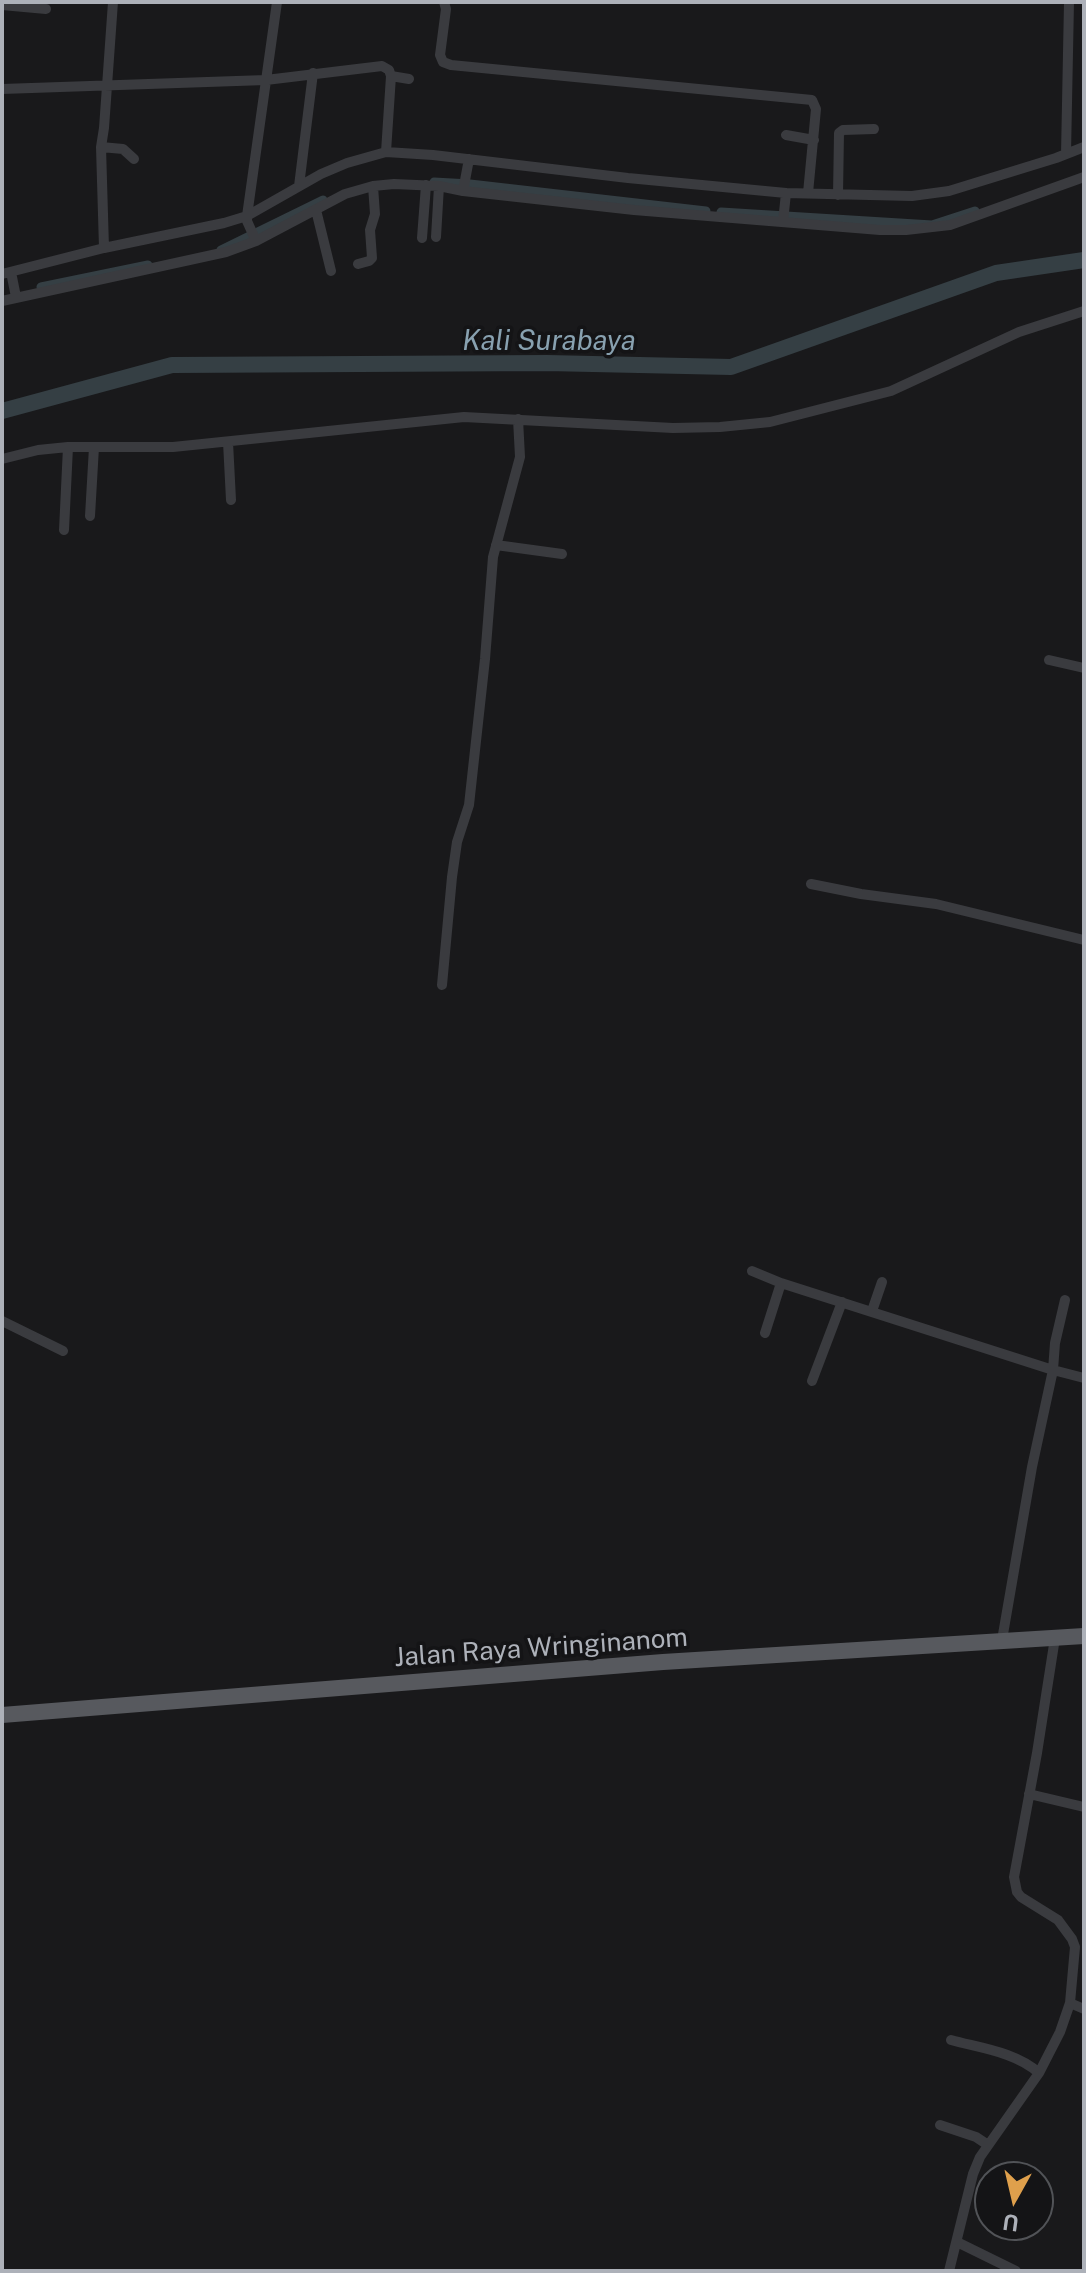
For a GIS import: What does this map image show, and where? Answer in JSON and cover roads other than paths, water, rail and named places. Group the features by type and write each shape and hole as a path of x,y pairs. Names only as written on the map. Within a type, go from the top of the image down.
{"main road":[{"name":"Jalan Raya Wringinanom","path":"2,1715 663,1662 1084,1636"}],"street":[{"path":"104,248 101,147 113,2"},
{"path":"255,240 247,218 277,2"},
{"path":"444,2 446,9 440,55 446,64 813,101 816,106 808,193"},
{"path":"1066,154 1069,2"},
{"path":"2,5 46,9"},
{"path":"2,89 266,80 382,66 389,70 391,76 386,152"},
{"path":"299,186 313,73"},
{"path":"391,76 409,79"},
{"path":"838,190 839,133 843,130 874,129"},
{"path":"786,135 814,140"},
{"path":"101,147 123,149 134,159"},
{"path":"15,296 8,274 104,248 247,218 299,186 347,163 386,152 786,196 838,190 912,196 941,194 1084,147"},
{"path":"464,189 468,163"},
{"path":"2,301 194,260 255,240 345,194 373,186 439,186 634,210 880,230 940,227 1084,177"},
{"path":"422,238 426,185"},
{"path":"358,264 372,258 373,186"},
{"path":"436,237 439,186"},
{"path":"783,221 786,196"},
{"path":"316,210 331,271"},
{"path":"2,459 38,450 68,447 153,448 450,418 673,428 770,422 891,391 1019,332 1084,311"},
{"path":"442,985 457,842 469,805 492,568 520,457 518,419"},
{"path":"228,442 231,500"},
{"path":"64,530 68,447"},
{"path":"90,516 94,447"},
{"path":"496,545 562,554"},
{"path":"1049,660 1084,668"},
{"path":"811,884 936,904 1084,940"},
{"path":"752,1271 781,1283 1084,1378"},
{"path":"872,1311 882,1282"},
{"path":"765,1333 781,1283"},
{"path":"1002,1640 1065,1300"},
{"path":"812,1381 842,1302"},
{"path":"2,1321 63,1351"},
{"path":"949,2271 973,2174 980,2157 1039,2073 1060,2032 1070,2003 1080,1950 1058,1920 1021,1897 1014,1884 1055,1638"},
{"path":"1029,1794 1084,1807"},
{"path":"1070,2003 1084,2009"},
{"path":"951,2040 998,2052 1025,2063 1039,2073"},
{"path":"940,2125 976,2137 988,2145"},
{"path":"957,2242 1016,2271"}],"waterway":[{"path":"434,182 706,211"},
{"path":"221,250 323,200"},
{"path":"721,212 932,225 975,211"},
{"name":"Kali Surabaya","path":"2,411 172,365 547,363 731,367 996,273 1084,260"},
{"path":"41,287 148,265"}]}
